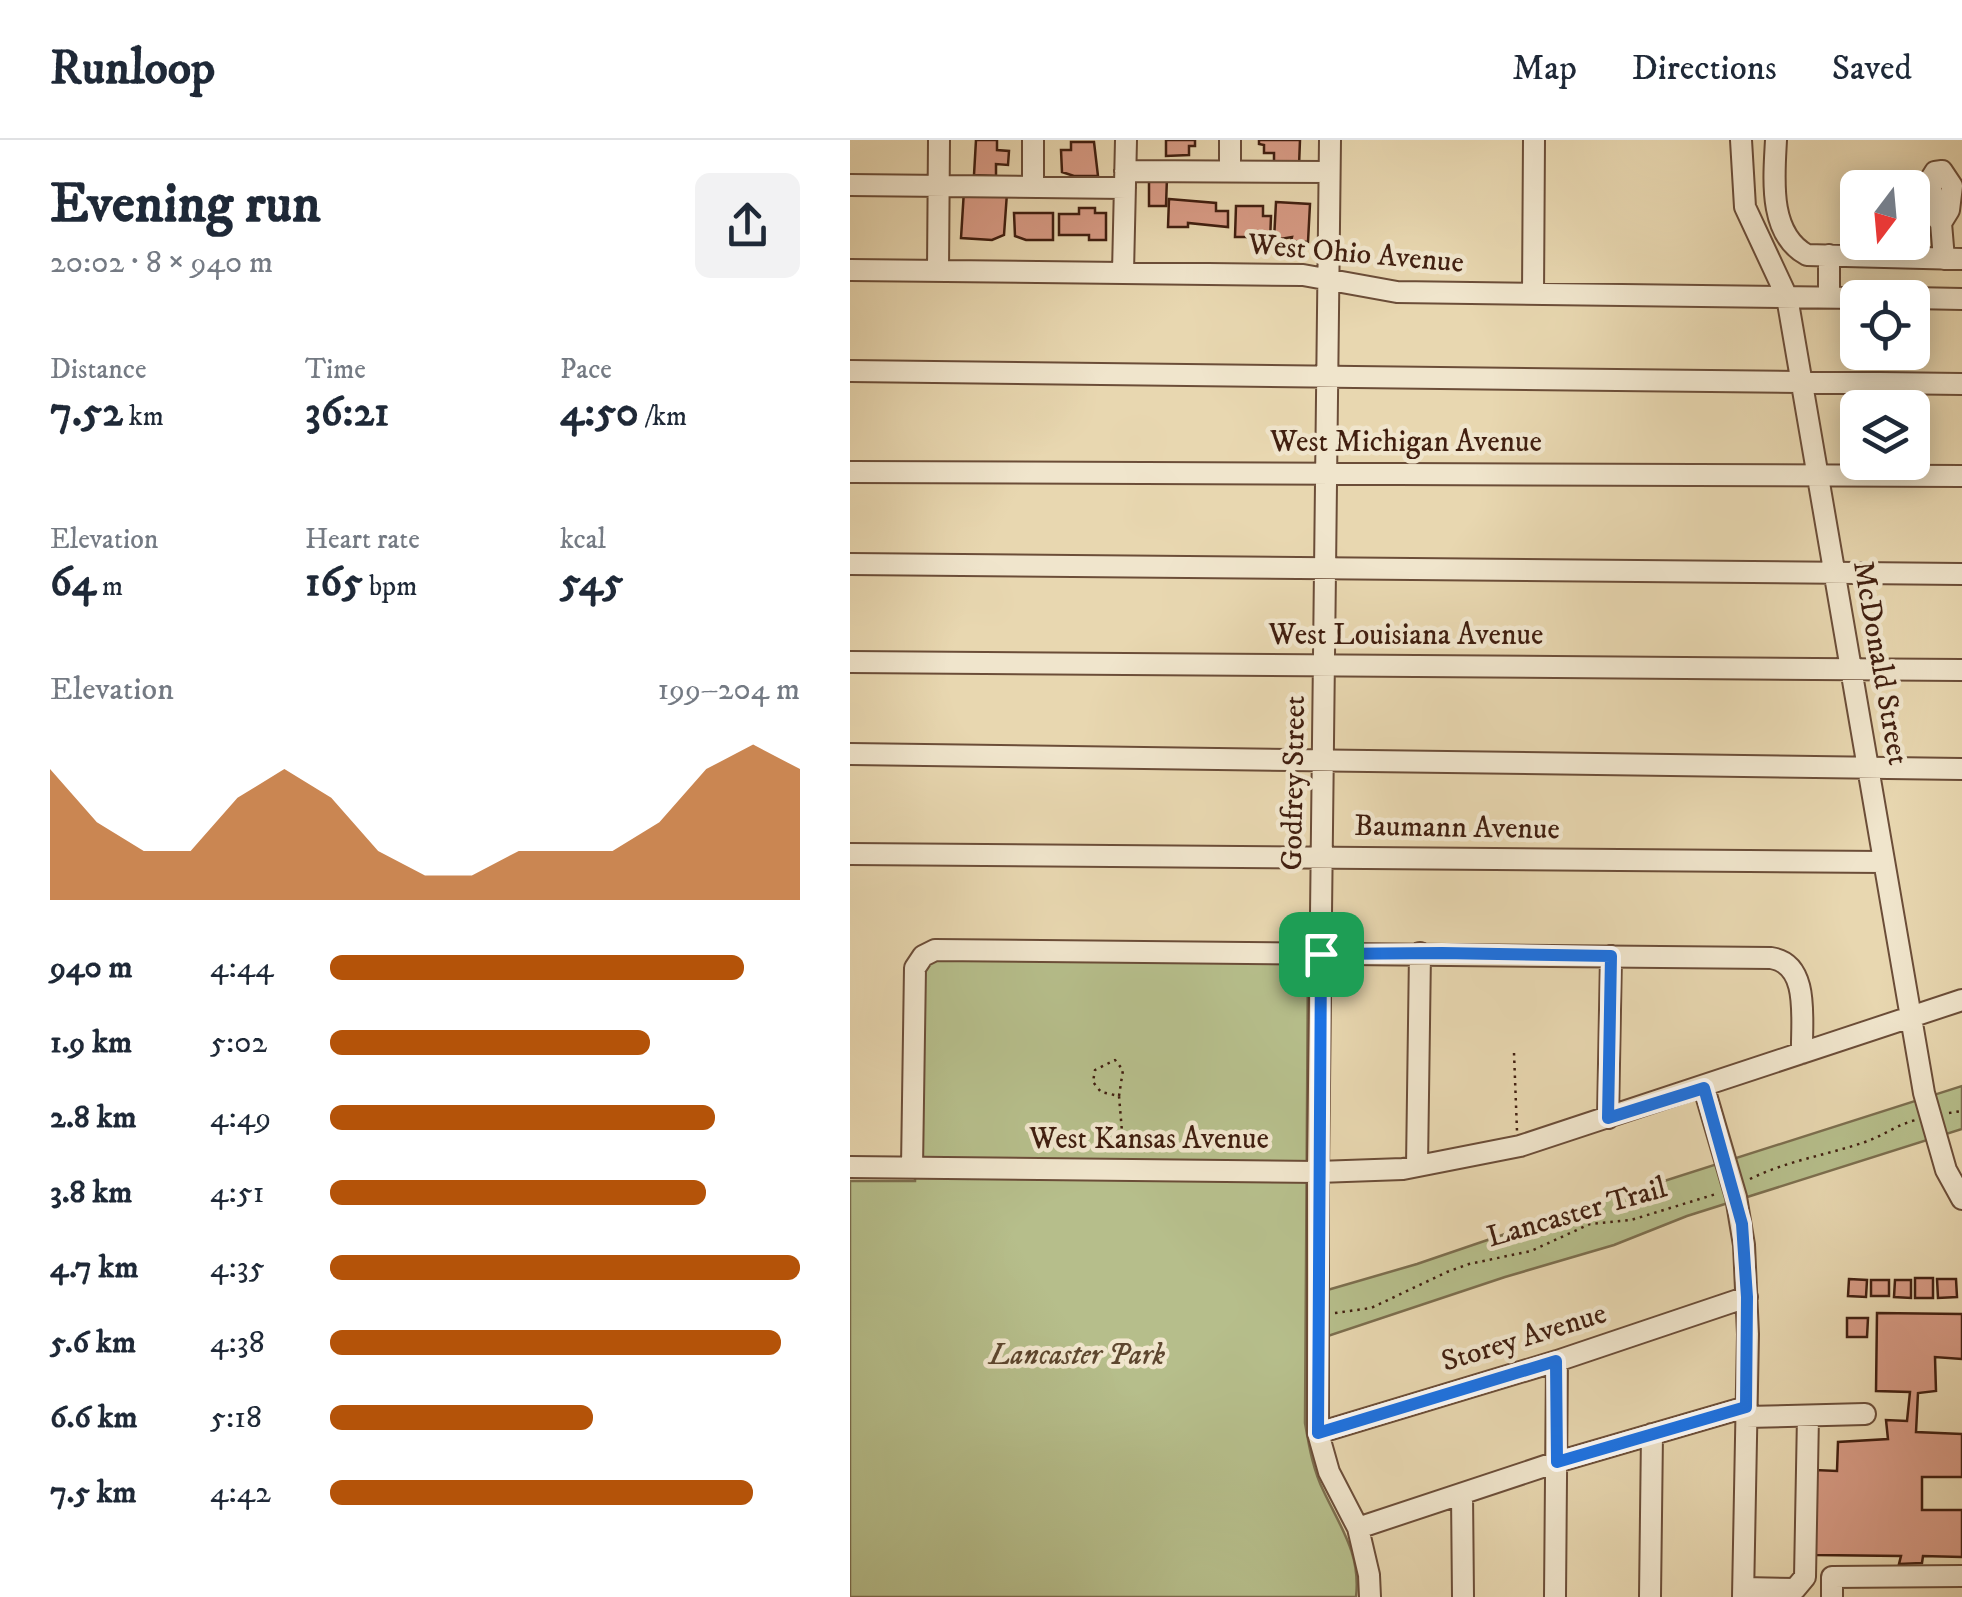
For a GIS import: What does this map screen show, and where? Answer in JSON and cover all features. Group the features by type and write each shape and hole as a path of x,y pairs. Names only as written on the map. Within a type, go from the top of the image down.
{"street":[{"path":"938,270 939,140"},
{"path":"1033,187 1034,140"},
{"path":"1123,272 1126,140"},
{"path":"1230,140 1230,172"},
{"name":"Godfrey Street","path":"1330,140 1318,1433 1328,1472 1358,1528 1370,1597"},
{"path":"1532,294 1534,140"},
{"path":"1741,141 1776,143 1774,190 1783,230 1794,248 1807,255 1953,259 1941,223"},
{"name":"McDonald Street","path":"1741,141 1745,207 1787,297 1910,1014 1946,1170 1962,1198"},
{"path":"850,185 1033,187 1230,172 1330,172"},
{"path":"1829,298 1830,256"},
{"name":"West Ohio Avenue","path":"850,270 1302,275 1397,292 1840,298"},
{"path":"1930,298 1962,299"},
{"path":"850,372 1962,384"},
{"name":"West Michigan Avenue","path":"850,472 1962,476"},
{"path":"850,564 1962,574"},
{"name":"West Louisiana Avenue","path":"850,662 1962,670"},
{"path":"850,754 1962,769"},
{"name":"Baumann Avenue","path":"850,854 1884,862"},
{"path":"912,1167 915,968 923,956 936,950 1786,960 1796,971 1799,986 1802,1053"},
{"path":"1417,1166 1420,953"},
{"path":"1608,1118 1611,956"},
{"name":"West Kansas Avenue","path":"850,1166 1318,1172 1417,1166 1520,1146 1704,1088 1910,1014 1962,1000"},
{"path":"1704,1088 1742,1224 1747,1297 1743,1592 1795,1588 1806,1578 1808,1416"},
{"name":"Storey Avenue","path":"1318,1433 1556,1361 1747,1297"},
{"path":"1555,1597 1556,1361"},
{"path":"1358,1528 1557,1462 1746,1412 1865,1414"},
{"path":"1650,1597 1652,1434"},
{"path":"1462,1494 1463,1597"},
{"path":"1832,1597 1832,1577 1962,1576"}],"path":[{"path":"1514,1053 1515,1126 1520,1146"},
{"path":"1119,1096 1100,1092 1093,1082 1095,1070 1115,1060 1123,1070 1119,1096 1124,1157"},
{"name":"Lancaster Trail","path":"1317,1313 1371,1308 1470,1264 1531,1251 1590,1224 1632,1220 1733,1188 1768,1170 1870,1141 1903,1123 1962,1111"}],"green space":[{"name":"Lancaster Park","path":"1308,958 1305,1423 1317,1475 1353,1555 1356,1597 850,1597 850,1181 915,1181 921,966 925,960"},
{"path":"1962,1086 1962,1129 1319,1339 1324,1291"}],"building":[{"path":"976,140 997,140 997,150 1009,151 1008,165 996,164 996,176 974,175"},
{"path":"1166,140 1195,140 1195,146 1189,146 1189,155 1166,156"},
{"path":"1259,140 1300,140 1299,166 1274,166 1274,153 1264,153"},
{"path":"1071,142 1094,142 1098,176 1062,172 1061,150 1071,150"},
{"path":"1149,177 1167,177 1166,206 1149,206"},
{"path":"964,190 1007,193 1004,235 992,240 961,238"},
{"path":"1169,199 1216,203 1216,211 1228,211 1228,227 1188,223 1188,227 1168,227"},
{"path":"1276,202 1310,204 1308,242 1291,241 1292,237 1274,240"},
{"path":"1236,206 1263,206 1263,216 1271,216 1270,242 1235,237"},
{"path":"1079,208 1106,213 1106,240 1089,240 1089,235 1059,235 1059,214 1079,214"},
{"path":"1014,213 1053,213 1053,240 1015,236"},
{"path":"1915,1278 1933,1278 1933,1298 1915,1298"},
{"path":"1849,1279 1867,1280 1866,1297 1848,1296"},
{"path":"1937,1279 1956,1279 1957,1297 1938,1298"},
{"path":"1871,1280 1889,1280 1889,1296 1871,1296"},
{"path":"1895,1280 1911,1280 1911,1298 1894,1297"},
{"path":"1877,1313 1962,1314 1962,1359 1935,1357 1936,1391 1918,1393 1916,1432 1962,1434 1962,1477 1922,1477 1922,1510 1962,1510 1962,1557 1923,1556 1922,1563 1899,1564 1901,1556 1815,1555 1815,1470 1837,1471 1838,1442 1888,1439 1886,1420 1907,1421 1910,1392 1876,1391"},
{"path":"1847,1318 1868,1318 1867,1337 1847,1337"}],"route":[{"path":"1321,954 1611,956 1608,1118 1704,1088 1742,1224 1748,1334 1746,1407 1557,1462 1556,1361 1318,1433 1321,954"}]}
